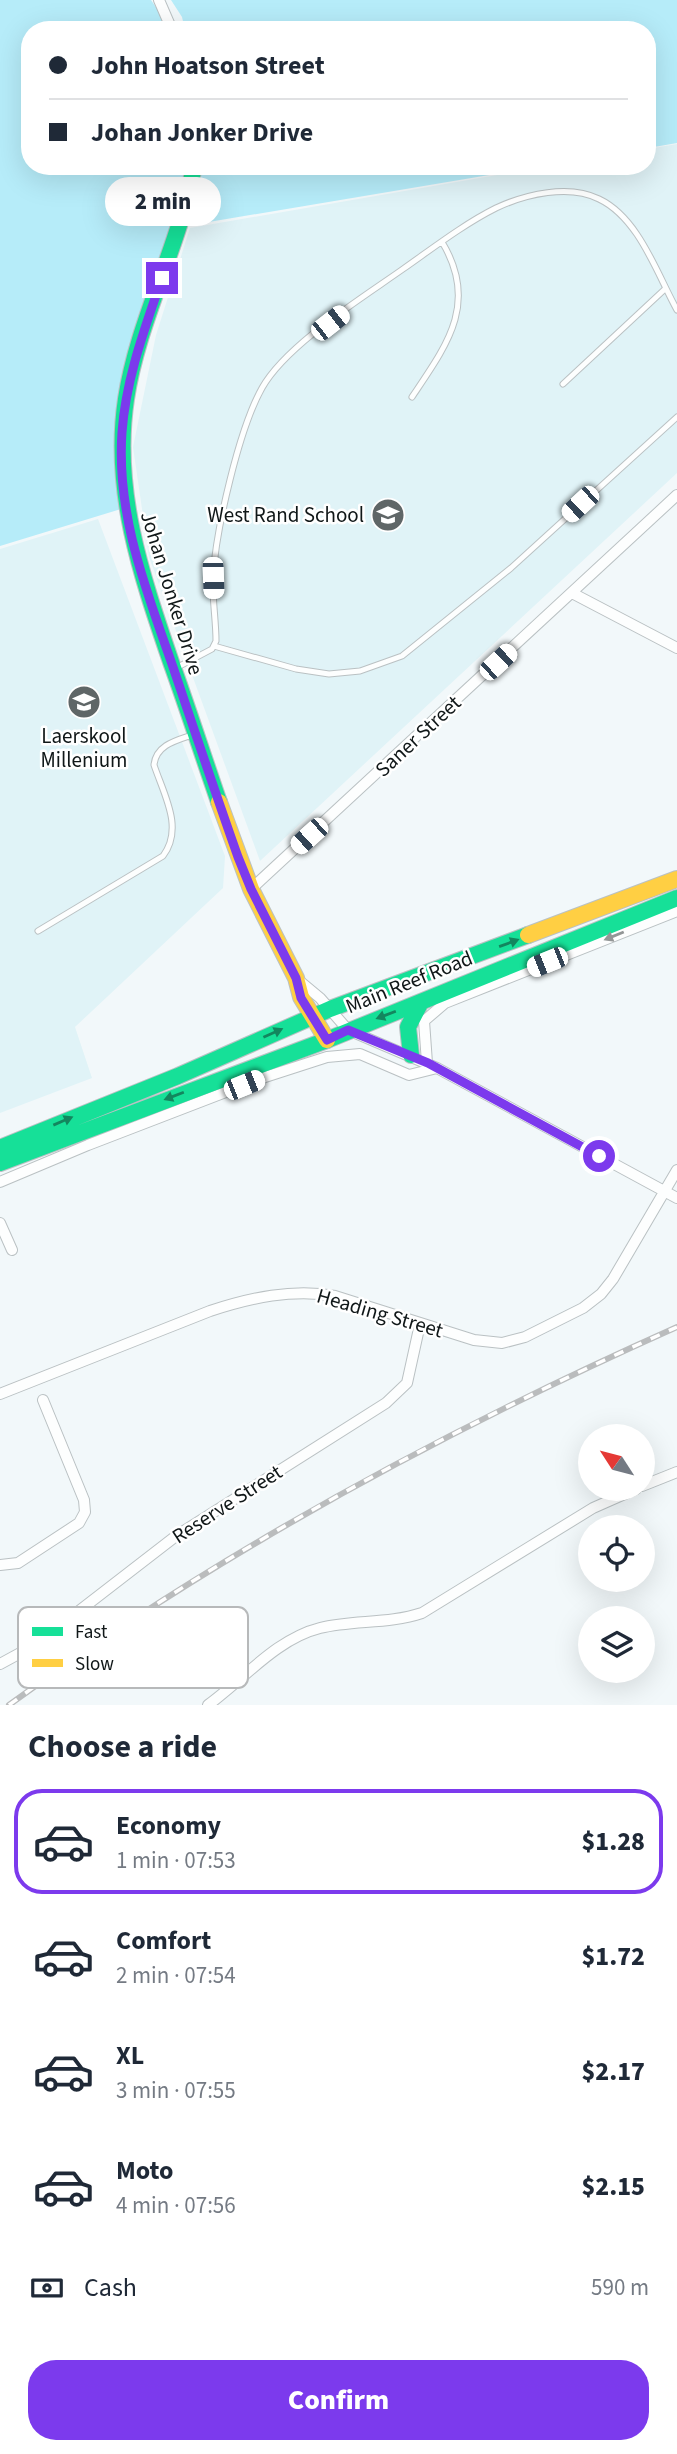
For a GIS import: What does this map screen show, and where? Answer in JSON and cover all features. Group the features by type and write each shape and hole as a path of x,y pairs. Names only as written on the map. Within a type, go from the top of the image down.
{"main road":[{"name":"Johan Jonker Drive","path":"192,175 184,216 135,357 122,431 125,512 138,562 195,734 251,889 296,978 301,998 327,1040"},
{"name":"Main Reef Road","path":"0,1148 178,1076 330,1009 677,878"},
{"name":"Main Reef Road","path":"0,1163 327,1040 677,898"},
{"path":"411,1055 407,1028 411,1014 421,1002"}],"street":[{"path":"159,0 168,21"},
{"name":"Saner Street","path":"251,889 677,495"},
{"path":"572,593 677,648"},
{"path":"432,1065 424,1021 445,1003 677,911"},
{"name":"Johan Jonker Drive","path":"296,978 330,1009 348,1030"},
{"path":"348,1030 432,1065 677,1198"},
{"path":"0,1182 262,1078 327,1057 360,1054 409,1076 432,1065"},
{"name":"Heading Street","path":"0,1394 210,1311 244,1300 285,1294 326,1295 474,1340 502,1343 525,1337 594,1300 613,1279 677,1170"},
{"path":"0,1223 12,1250"},
{"name":"Reserve Street","path":"84,1607 176,1536 386,1403 407,1383 420,1324"},
{"path":"0,1565 11,1565 24,1559 79,1523 85,1512 84,1500 43,1399"},
{"path":"655,1481 677,1472"},
{"path":"248,1673 289,1641 318,1629 400,1619 422,1613 607,1502"},
{"name":"Reserve Street","path":"0,1664 18,1654"},
{"path":"208,1705 230,1688"}],"lane":[{"path":"214,646 213,578 217,550 244,435 262,388 274,370 297,349 442,242 496,208 519,200 546,193 579,193 600,199 618,212 631,228 677,310"},
{"path":"412,397 445,349 457,317 457,275 454,262 442,242"},
{"path":"563,384 665,289"},
{"path":"174,670 214,646 272,663 329,674 360,671 402,656 511,568 677,417"},
{"path":"38,931 163,856 170,847 173,834 172,817 154,765 155,757 167,744 195,734"}],"shaded area":[{"path":"0,0 151,0 165,21 21,21 21,175 184,175 166,248 138,327 121,509 0,546"},
{"path":"171,0 677,0 677,143 656,147 656,21 183,21"},
{"name":"West Rand School","path":"677,144 677,473 260,861 149,557 133,447 156,335 190,228 497,175 656,175 656,148"},
{"path":"201,175 488,175 191,225"},
{"name":"Laerskool Millenium","path":"98,519 225,856 223,888 75,1027 92,1078 0,1113 0,549"}],"railway":[{"path":"153,1607 250,1546 418,1452 677,1327"},
{"path":"9,1705 33,1688"}],"traffic: fast":[{"path":"192,175 188,196 132,369 126,399 123,467 126,500 140,566 219,802"},
{"path":"0,1163 327,1040 677,898"},
{"path":"0,1148 178,1076 330,1009 528,935"},
{"path":"411,1055 408,1027 421,1002"}],"traffic: slow":[{"path":"219,802 251,889 296,978 301,997 327,1040"},
{"path":"528,935 677,879"}],"place":[{"name":"West Rand School","path":"388,515"},
{"name":"Laerskool Millenium","path":"84,702"}],"route":[{"path":"162,278 135,357 126,399 121,455 125,512 155,615 238,857 251,889 296,978 301,998 327,1040 348,1030 411,1055 599,1156"}]}
